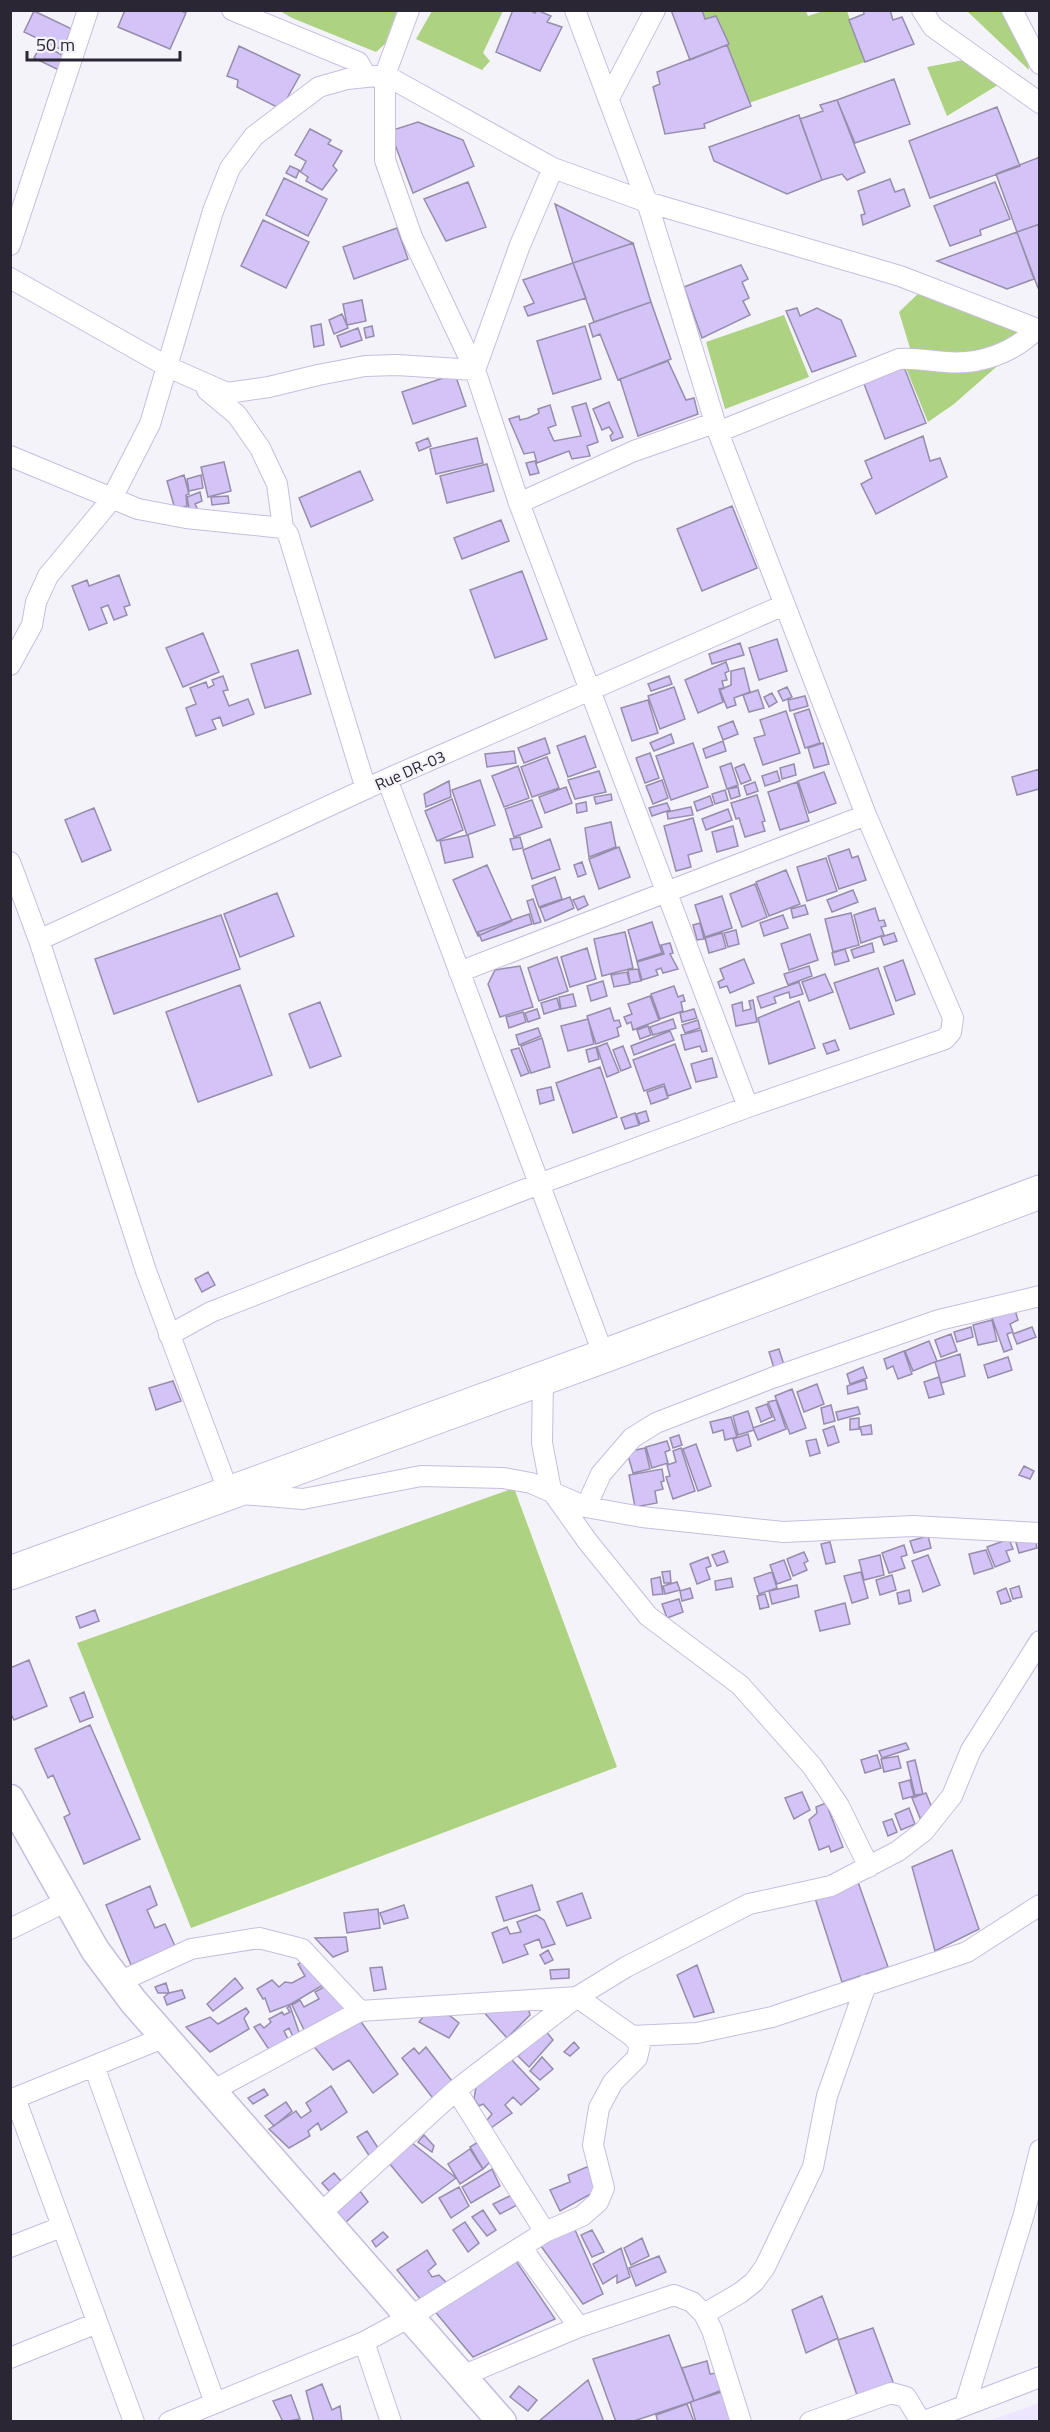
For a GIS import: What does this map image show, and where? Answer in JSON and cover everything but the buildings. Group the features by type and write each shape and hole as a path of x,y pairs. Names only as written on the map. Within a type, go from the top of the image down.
{"highway":[{"path":"10,1573 543,1379 1040,1192"}],"main road":[{"path":"10,1798 96,1950 119,1982 502,2421"}],"street":[{"path":"409,10 376,76 386,160 412,237 475,370 519,503 748,1107"},
{"path":"169,1335 211,1312 539,1184 748,1107 945,1040 951,1032 953,1018 866,815 716,427 647,202 575,10"},
{"path":"609,98 655,10"},
{"path":"922,10 933,27 1040,103"},
{"path":"1012,10 1040,64"},
{"path":"233,11 358,62 376,76 553,168 647,202 900,276 1038,329 1009,351 973,362 898,359 716,427 634,451 519,503"},
{"path":"10,245 89,13"},
{"path":"10,665 32,624 36,602 48,576 111,500 150,424 213,211 230,168 254,136 319,87 347,79 376,76"},
{"path":"475,370 520,245 553,168"},
{"path":"10,278 168,368 227,393 269,387 365,366 397,365 475,370"},
{"path":"198,382 237,415 260,448 277,484 284,528 288,534 366,789"},
{"path":"10,456 111,500 138,509 186,518 284,528"},
{"name":"Rue DR-03","path":"39,940 366,789 784,605"},
{"path":"387,780 604,1356"},
{"path":"459,972 866,815"},
{"path":"10,862 39,940 146,1271 229,1493 303,1498 421,1476 503,1478 531,1483 586,1507 642,1517 783,1532 913,1526 1040,1533"},
{"path":"586,1507 601,1474 632,1438 656,1423 772,1378 939,1320 1040,1296"},
{"path":"543,1379 542,1443 551,1490 588,1542 648,1616 740,1685 812,1766 839,1806 869,1867"},
{"path":"320,2214 456,2090 577,1997 626,1967 749,1904 831,1886 898,1851 924,1831 952,1796 971,1750 1040,1641"},
{"path":"10,1929 67,1901"},
{"path":"632,2036 697,2034 772,2017 968,1952 1040,1905"},
{"path":"119,1982 191,1949 259,1938 302,1949 360,2011"},
{"path":"704,2314 740,2293 754,2282 765,2267 813,2168 827,2096 866,1985"},
{"path":"169,2421 363,2342 410,2317 545,2232 582,2216 598,2202 604,2188 593,2145 599,2108 613,2082 637,2058 640,2045 632,2036 577,1997 360,2011 212,2091"},
{"path":"134,2421 13,2099 165,2037"},
{"path":"94,2066 215,2403"},
{"path":"456,2090 545,2232"},
{"path":"965,2406 1024,2214 1040,2150"},
{"path":"10,2247 61,2227"},
{"path":"521,2247 579,2327"},
{"path":"462,2376 579,2327 674,2295 692,2302 704,2314 712,2330 741,2421"},
{"path":"10,2358 97,2323"},
{"path":"363,2342 391,2421"},
{"path":"810,2421 891,2393 906,2397 921,2421 1040,2378"}],"shaded area":[{"path":"1039,2403 1039,2421 988,2421"}],"green space":[{"path":"280,11 397,11 385,44 376,52"},
{"path":"432,11 503,11 483,53 490,61 482,70 416,39"},
{"path":"702,11 806,11 808,16 823,11 847,11 865,62 749,103 716,16 705,19"},
{"path":"967,11 1007,11 1027,49 1029,70"},
{"path":"974,58 1006,80 947,116 927,67"},
{"path":"923,289 1035,330 1009,351 913,358 899,312"},
{"path":"784,315 809,377 725,409 706,342"},
{"path":"1003,361 954,404 928,422 906,368"},
{"path":"514,1488 617,1767 191,1928 77,1643"}]}
